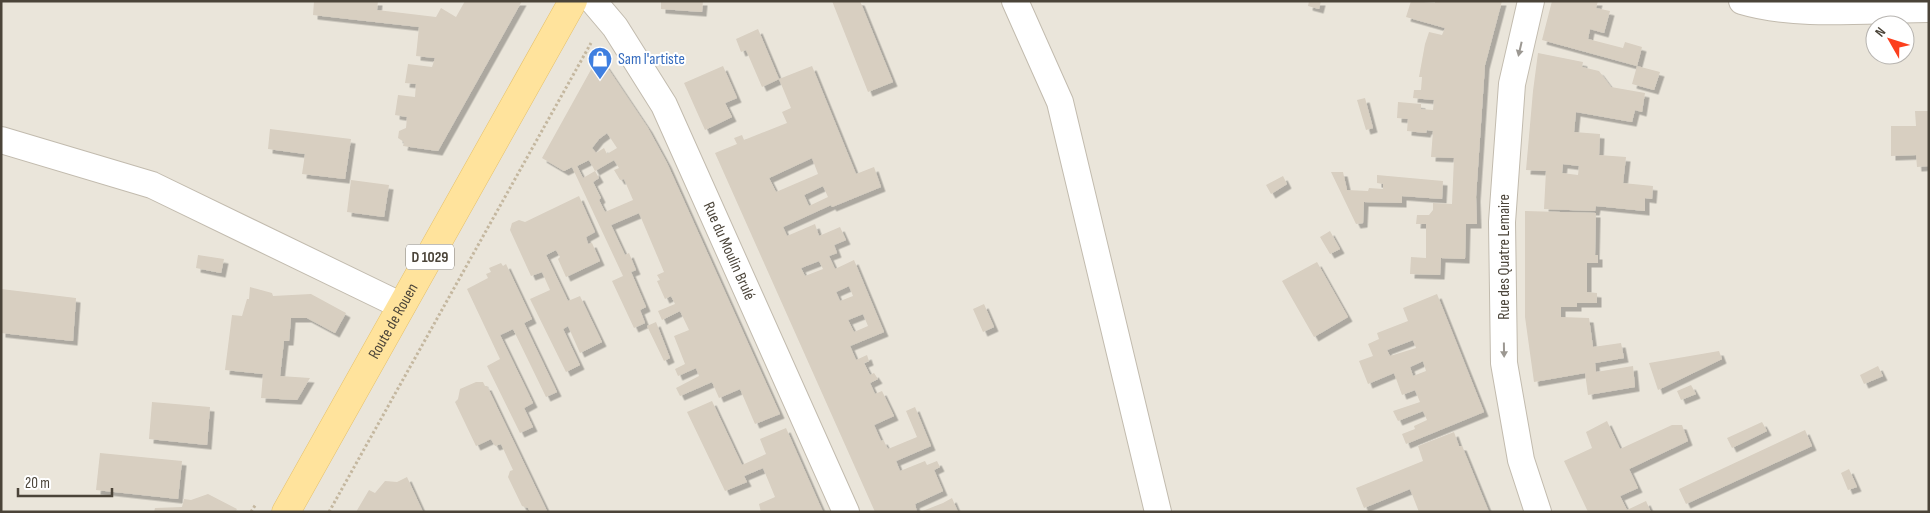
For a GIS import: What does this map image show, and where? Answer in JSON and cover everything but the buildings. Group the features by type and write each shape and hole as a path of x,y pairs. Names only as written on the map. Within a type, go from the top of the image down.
{"main road":[{"name":"Route de Rouen","path":"286,512 573,1"}],"street":[{"path":"1014,1 1060,102 1158,512"},
{"name":"Rue des Quatre Lemaire","path":"1531,1 1512,84 1502,241 1504,363 1521,460 1538,512"},
{"path":"1742,1 1765,8 1809,6 1929,9"},
{"name":"Rue du Moulin Brulé","path":"600,9 615,27 664,105 846,512"},
{"path":"1,140 152,185 402,306"}],"path":[{"path":"329,512 600,9"}],"shaded area":[{"path":"1,1 1929,1 1929,512 1,512"}],"place":[{"name":"Sam l'artiste","path":"600,80"}]}
